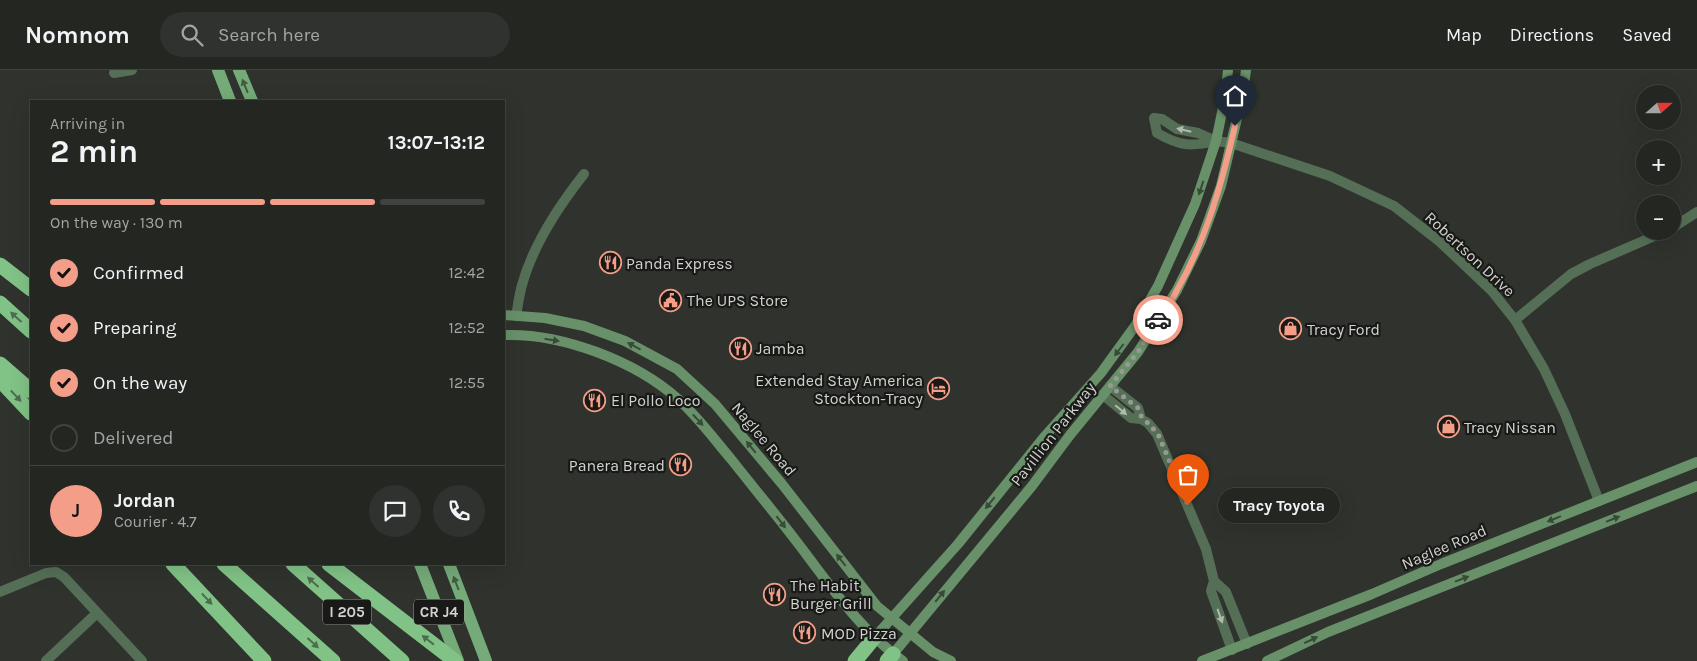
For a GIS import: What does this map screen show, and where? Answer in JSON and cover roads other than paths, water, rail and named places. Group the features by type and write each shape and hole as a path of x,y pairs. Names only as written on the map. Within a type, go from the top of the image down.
{"highway":[{"path":"0,264 30,288"},
{"path":"0,303 30,330"},
{"path":"0,364 30,391"},
{"path":"0,380 30,412"},
{"path":"174,565 264,661"},
{"name":"I 205","path":"225,565 334,661"},
{"name":"I 205","path":"294,565 402,661"},
{"path":"330,565 456,661"},
{"path":"855,661 874,638"}],"main road":[{"path":"218,70 230,100"},
{"path":"239,70 252,100"},
{"name":"Pavillion Parkway","path":"874,638 952,552 1045,436 1101,372 1135,326 1158,286 1195,204 1216,141 1225,98 1228,70"},
{"name":"Pavillion Parkway","path":"894,659 910,634 1032,486 1070,435 1138,352 1178,290 1201,241 1220,186 1243,93 1246,70"},
{"name":"Naglee Road","path":"505,315 545,318 584,326 625,341 677,369 715,404 782,484 877,606 933,652 951,661"},
{"path":"505,335 553,340 594,351 623,363 679,400 710,434 830,586 894,659"},
{"name":"Naglee Road","path":"1202,661 1697,462"},
{"path":"1268,661 1328,632 1697,486"},
{"name":"CR J4","path":"420,565 456,661"},
{"name":"CR J4","path":"449,565 486,661"}],"street":[{"path":"117,70 114,73 132,70"},
{"name":"Robertson Drive","path":"1216,141 1195,146 1174,142 1157,133 1154,118 1162,119 1177,129 1198,133 1216,141 1231,143 1330,176 1394,206 1439,241 1472,271 1491,290 1515,320 1544,369 1599,501"},
{"path":"516,316 522,286 537,246 568,193 584,174"},
{"path":"1681,222 1697,212"},
{"path":"1515,320 1571,274 1645,240"},
{"path":"1110,386 1138,408 1142,418 1158,434 1206,549 1214,581 1211,592 1232,650"},
{"path":"1103,395 1130,418 1142,418"},
{"path":"0,592 56,572 64,577 142,661"},
{"path":"1214,581 1226,592 1247,644"},
{"path":"46,661 97,613"}],"place":[{"name":"Panda Express","path":"610,263"},
{"name":"The UPS Store","path":"671,300"},
{"name":"Tracy Ford","path":"1291,329"},
{"name":"Jamba","path":"740,348"},
{"name":"Extended Stay America Stockton-Tracy","path":"939,389"},
{"name":"El Pollo Loco","path":"595,400"},
{"name":"Tracy Nissan","path":"1448,427"},
{"name":"Panera Bread","path":"681,465"},
{"name":"Tracy Toyota","path":"1188,505"},
{"name":"The Habit Burger Grill","path":"774,594"},
{"name":"MOD Pizza","path":"805,633"}]}
